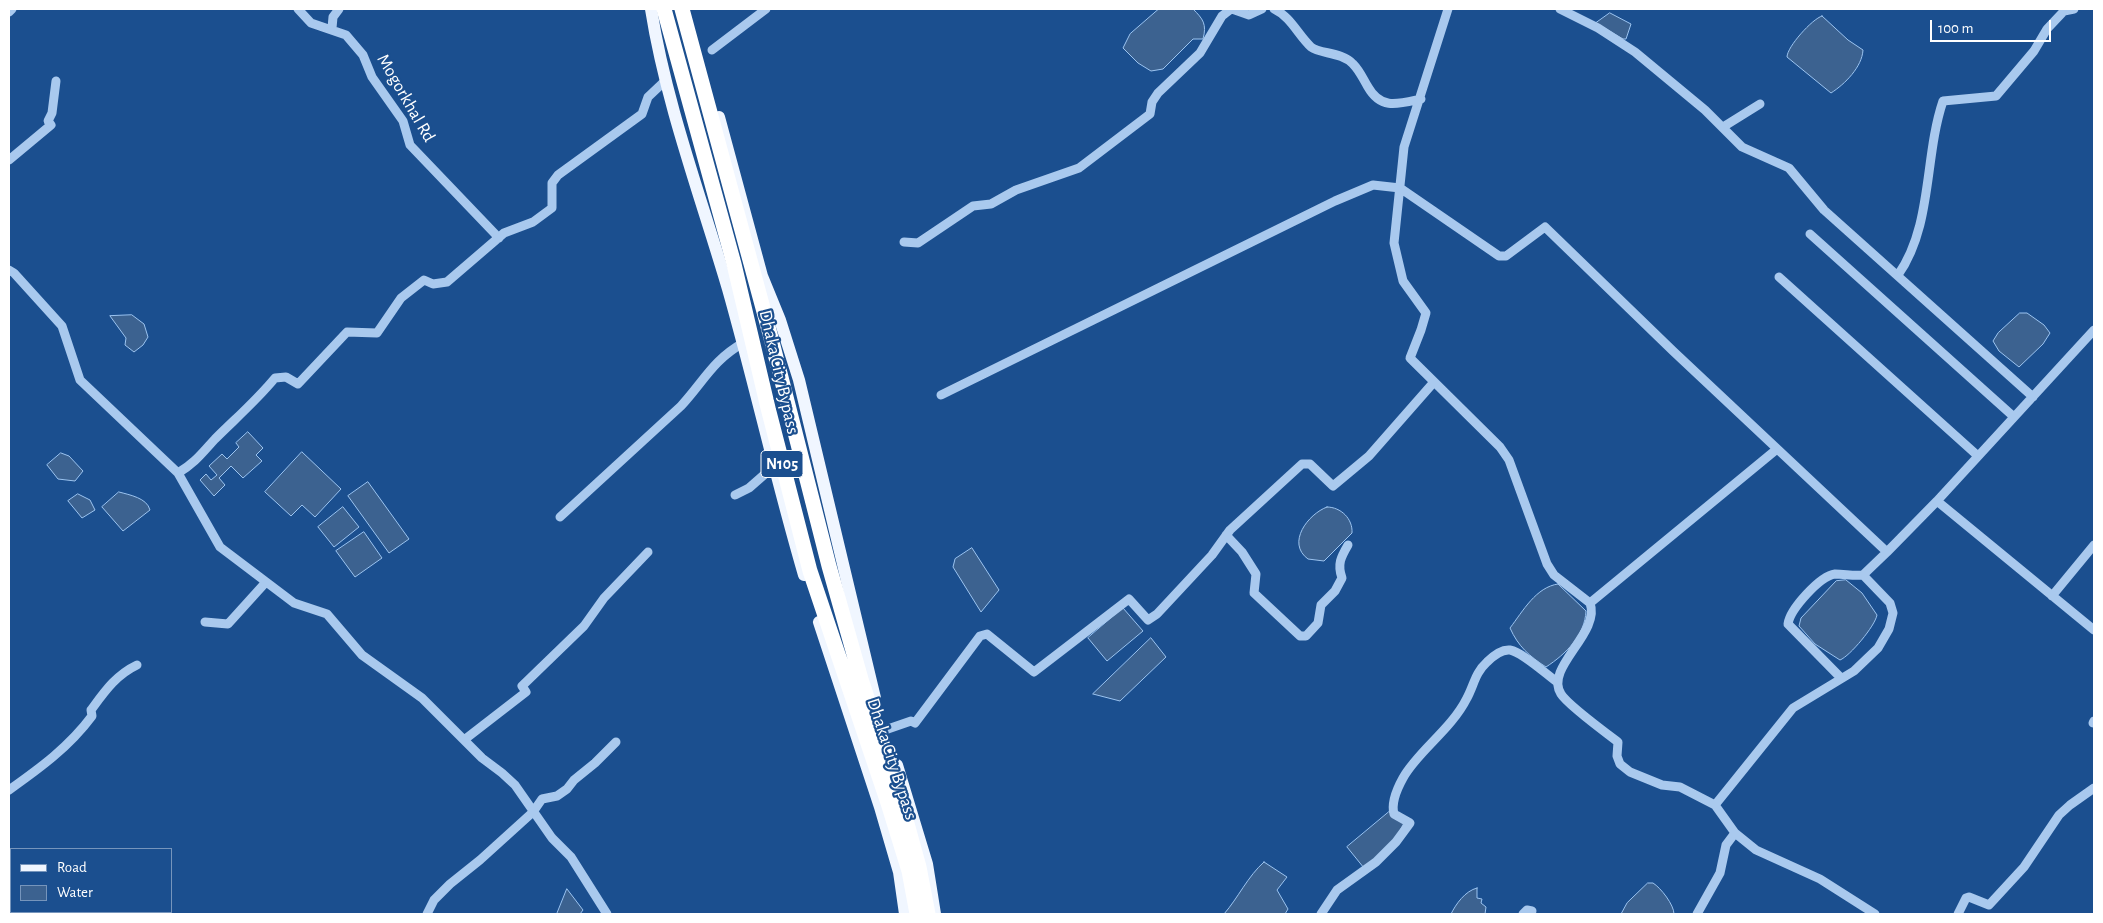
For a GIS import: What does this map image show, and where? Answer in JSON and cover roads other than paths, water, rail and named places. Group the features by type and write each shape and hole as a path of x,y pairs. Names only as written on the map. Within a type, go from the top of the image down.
{"highway":[{"name":"Dhaka City Bypass","path":"664,9 734,264 768,408 810,571 888,803 908,871 917,914"},
{"name":"Dhaka City Bypass","path":"682,9 770,334 829,566 864,688 910,833 928,914"}],"main road":[{"path":"651,9 666,80 743,343 773,467 804,574 880,807 899,872 905,914"},
{"path":"688,9 762,276 780,320 799,380 860,630 868,675 907,795 926,864 935,914"}],"street":[{"path":"9,12 12,9"},
{"name":"Mogorkhal Rd","path":"298,9 311,23 332,28 346,35 363,55 372,77 403,121 410,145 499,238"},
{"path":"332,28 333,17 339,9"},
{"path":"712,50 766,9"},
{"path":"904,242 918,242 973,206 991,204 1016,190 1063,176 1079,168 1150,114 1152,102 1158,93 1200,53 1222,16 1232,9 1249,15 1262,9"},
{"path":"1274,9 1289,20 1313,49 1340,56 1352,62 1374,98 1381,103 1403,103 1421,99"},
{"path":"1448,9 1421,99 1404,147 1394,243 1403,280 1426,313 1410,358 1500,448 1509,460 1546,564 1554,575 1590,603 1591,614 1581,641 1562,668 1557,682 1561,695 1618,742 1617,756 1620,764 1638,775 1662,785 1680,787 1715,805 1735,832 1756,850 1820,879 1876,914"},
{"path":"1560,9 1598,28 1635,52 1723,127 1742,147 1789,168 1824,210 2033,397"},
{"path":"1898,275 1907,262 1922,218 1936,120 1943,100 1996,96 2034,51 2047,29 2064,11 2074,9"},
{"path":"178,473 195,462 257,400 275,378 286,377 298,384 347,332 377,333 401,298 424,280 434,284 447,282 499,238 533,222 552,208 552,184 558,175 642,114 648,97 666,80"},
{"path":"9,160 51,125 48,121 52,113 56,81"},
{"path":"1723,127 1760,104"},
{"path":"941,395 1335,201 1373,184 1400,188 1499,256 1506,256 1545,227 1887,552"},
{"path":"1810,234 2014,417"},
{"path":"9,272 62,326 80,380 178,473 220,547 294,603 327,614 362,655 422,698 464,740 515,785 552,838 571,856 607,914"},
{"path":"1779,277 1978,456"},
{"path":"1841,678 1788,624 1789,616 1797,604 1826,577 1836,574 1851,577 1863,575 1936,501 2094,330"},
{"path":"560,517 681,406 717,361 743,343"},
{"path":"885,730 911,721 915,723 980,636 986,634 1034,672 1129,599 1148,620 1157,614 1212,555 1226,535 1302,464 1310,464 1333,486 1369,456 1434,382"},
{"path":"1590,603 1777,449"},
{"path":"735,495 749,488 773,467"},
{"path":"1936,501 2094,630"},
{"path":"1226,535 1246,558 1256,574 1254,593 1300,636 1306,636 1318,623 1321,605 1335,591 1342,578 1338,568 1340,559 1348,545"},
{"path":"2052,596 2094,545"},
{"path":"464,740 526,692 522,686 584,626 604,598 648,552"},
{"path":"1715,805 1793,708 1854,671 1878,648 1890,629 1893,613 1890,603 1863,575"},
{"path":"205,622 228,624 266,582"},
{"path":"1321,914 1338,890 1376,862 1396,842 1410,823 1394,814 1393,810 1398,788 1404,776 1441,736 1467,698 1476,674 1486,662 1497,653 1509,650 1520,655 1557,682"},
{"path":"9,790 44,766 72,741 92,716 91,710 108,686 123,672 137,665"},
{"path":"427,914 434,900 450,884 480,860 533,812 542,799 557,796 616,742"},
{"path":"1958,914 1966,898 1970,897 1989,906 2024,867 2059,815 2094,788"},
{"path":"1697,914 1720,873 1726,845 1735,832"},
{"path":"1523,914 1527,910 1532,911"}],"water":[{"path":"1159,9 1193,9 1203,22 1205,29 1203,39 1193,39 1163,69 1151,71 1138,63 1123,48 1130,34"},
{"path":"1610,13 1631,24 1626,39 1596,23"},
{"path":"1822,16 1848,40 1863,50 1860,63 1852,75 1831,93 1787,57 1791,47 1801,34 1812,22"},
{"path":"2020,313 2027,313 2044,325 2050,333 2043,344 2019,367 1999,351 1993,341 1998,333"},
{"path":"132,315 144,324 148,337 143,345 134,352 125,345 126,338 110,316"},
{"path":"248,432 263,448 256,455 262,461 243,478 231,466 219,478 225,485 214,496 200,480 206,474 211,480 217,475 209,466 222,454 227,459 239,447 236,443"},
{"path":"302,452 341,489 315,517 302,505 291,516 265,492"},
{"path":"61,453 69,456 83,471 75,481 58,479 47,465"},
{"path":"368,482 409,539 389,553 348,496"},
{"path":"119,492 142,500 150,510 123,531 102,507"},
{"path":"78,494 90,500 95,510 82,518 68,501"},
{"path":"343,507 359,527 334,547 318,527"},
{"path":"1327,507 1337,509 1345,515 1352,528 1352,533 1324,561 1308,559 1299,545 1299,537 1307,522"},
{"path":"364,532 382,558 355,577 336,551"},
{"path":"972,548 999,590 981,612 953,567 955,559"},
{"path":"1846,580 1862,593 1877,615 1862,640 1850,653 1840,660 1815,644 1799,626 1801,618 1836,581"},
{"path":"1558,584 1586,611 1585,620 1573,643 1561,656 1546,667 1525,650 1510,628 1525,607 1537,595 1550,586"},
{"path":"1123,608 1143,631 1107,661 1088,638"},
{"path":"1151,638 1166,657 1120,701 1093,694"},
{"path":"1389,812 1404,823 1395,840 1364,868 1347,847"},
{"path":"1264,862 1287,877 1277,890 1288,909 1285,914 1224,914 1253,874"},
{"path":"1648,883 1656,885 1663,893 1672,906 1674,914 1621,914 1627,903"},
{"path":"1477,888 1477,898 1482,899 1481,903 1486,907 1485,914 1451,914 1465,895"},
{"path":"567,889 583,910 580,914 557,914"}]}
